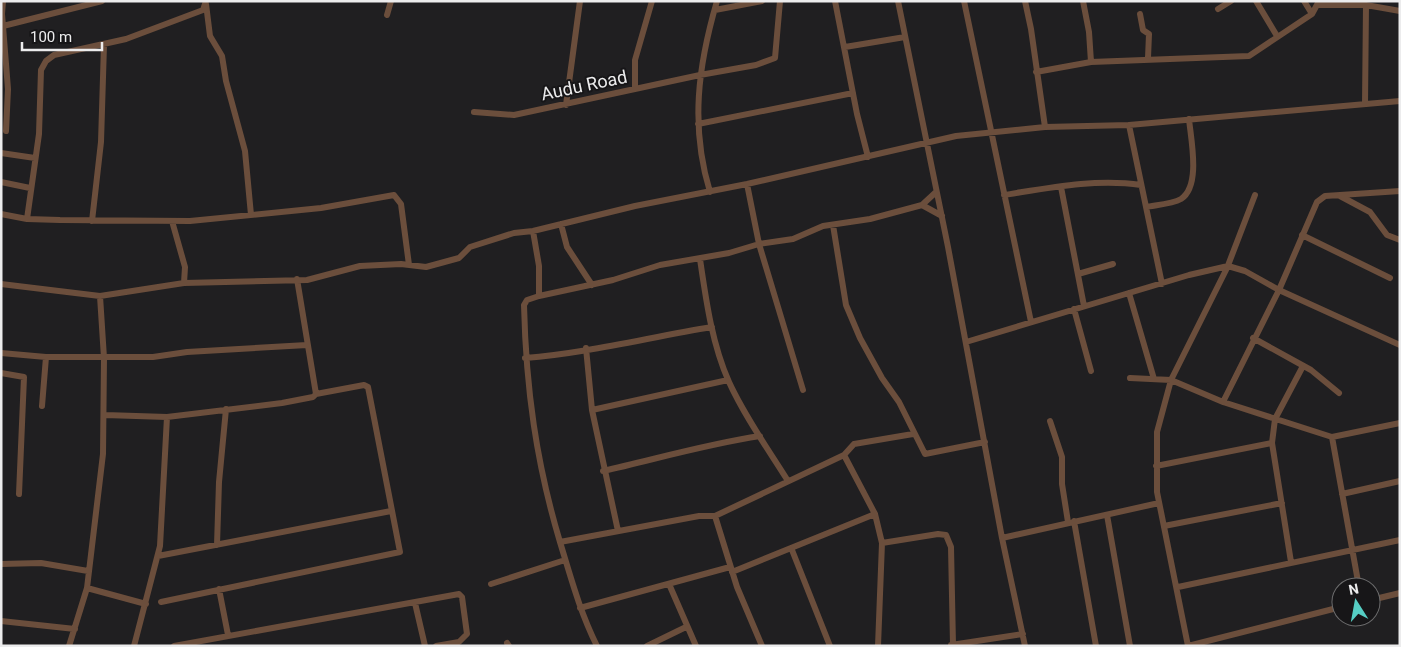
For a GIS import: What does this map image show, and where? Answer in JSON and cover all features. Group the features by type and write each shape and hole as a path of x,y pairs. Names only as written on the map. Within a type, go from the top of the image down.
{"street":[{"path":"3,1 8,88 6,131"},
{"path":"3,26 102,1"},
{"path":"387,15 391,1"},
{"path":"566,105 580,1"},
{"path":"635,89 635,60 652,1"},
{"path":"710,192 702,160 697,97 700,75 717,1"},
{"path":"715,10 762,1"},
{"name":"Audu Road","path":"474,112 514,115 700,75 756,65 775,58 780,1"},
{"path":"835,1 868,157"},
{"path":"898,1 942,216 1002,538 1025,646"},
{"path":"964,1 1031,322"},
{"path":"1025,1 1031,28 1044,127"},
{"path":"1083,1 1089,32 1091,62"},
{"path":"1218,9 1231,1"},
{"path":"1256,1 1277,36"},
{"path":"1304,1 1312,14"},
{"path":"27,219 39,134 40,82 46,61 54,55 104,46 203,10 206,2"},
{"path":"206,2 210,36 222,56 226,81 245,151 251,214"},
{"path":"1036,72 1091,62 1148,58 1249,56 1312,14 1319,3 1371,4 1400,11"},
{"path":"1365,104 1371,4"},
{"path":"1140,14 1143,30 1149,34 1148,58"},
{"path":"845,47 905,37"},
{"path":"92,221 101,142 106,55 104,46"},
{"path":"698,124 853,93"},
{"path":"1,284 100,296 184,283 313,279 330,272 360,266 409,265 426,267 459,258 470,247 483,242 522,231 533,232 635,206 710,192 868,157 926,141 990,131 1044,127 1129,125 1400,101"},
{"path":"1146,207 1181,199 1190,189 1194,172 1189,119"},
{"path":"1129,125 1162,284"},
{"path":"1,153 35,158"},
{"path":"1,182 30,188"},
{"path":"1004,196 1061,187 1117,182 1141,185"},
{"path":"747,184 759,244 803,390"},
{"path":"1061,187 1084,306"},
{"path":"1223,402 1278,290 1317,202 1325,196 1400,191"},
{"path":"597,646 580,608 565,560 552,517 538,455 528,394 525,358 524,305 527,300 613,280 660,264 700,259 759,244 792,239 817,228 870,219 922,205 936,192"},
{"path":"1,214 27,219 172,221 321,208 394,195 400,204 409,265"},
{"path":"1255,195 1227,268 1171,380 1157,432 1156,466 1159,502 1178,587 1188,646 1218,643 1331,610"},
{"path":"1339,195 1370,212 1387,234 1400,240"},
{"path":"922,205 942,216"},
{"path":"172,221 186,267 184,283"},
{"path":"560,224 568,247 592,284"},
{"path":"833,225 846,304 860,338 882,378 899,402 925,454 985,442"},
{"path":"533,232 539,266 539,296"},
{"path":"1302,235 1390,278"},
{"path":"700,259 712,327 728,380 788,481"},
{"path":"1078,274 1113,264"},
{"path":"966,342 1208,269 1233,267 1245,271 1278,290 1400,345"},
{"path":"297,279 316,394"},
{"path":"1129,293 1154,378"},
{"path":"69,646 87,588 103,454 105,415 104,358 100,296"},
{"path":"1074,309 1091,371"},
{"path":"525,358 561,355 586,348 712,327"},
{"path":"1253,338 1303,366 1339,393"},
{"path":"1,353 46,357 153,357 187,352 307,345"},
{"path":"586,348 592,410 603,471 618,531"},
{"path":"42,406 46,357"},
{"path":"1291,562 1272,443 1274,419 1303,366"},
{"path":"1,373 24,377 19,494"},
{"path":"1130,378 1171,380 1223,402 1332,437 1400,423"},
{"path":"592,410 728,380"},
{"path":"105,415 168,417 282,403 310,398 316,394 364,385 368,387 400,552 161,602"},
{"path":"217,545 219,482 226,409"},
{"path":"134,646 158,556 162,530 168,417"},
{"path":"1050,421 1062,457 1062,484 1096,646"},
{"path":"560,542 699,516 715,516 844,455 854,444 914,434"},
{"path":"603,471 666,457 714,443 760,436"},
{"path":"1332,437 1357,577"},
{"path":"1156,466 1272,443"},
{"path":"844,455 874,514 882,543 878,646"},
{"path":"1342,494 1400,482"},
{"path":"1002,538 1159,502"},
{"path":"1164,526 1282,502"},
{"path":"158,556 391,511"},
{"path":"580,608 669,584 731,570 792,550 874,514"},
{"path":"1107,515 1130,646"},
{"path":"715,516 731,570 762,646"},
{"path":"882,543 938,534 946,535 951,547 952,645 1023,634"},
{"path":"1178,587 1400,540"},
{"path":"792,550 830,646"},
{"path":"492,584 565,560"},
{"path":"1,564 41,563 88,572"},
{"path":"669,584 686,627 696,646"},
{"path":"87,588 146,604"},
{"path":"219,590 228,635"},
{"path":"174,646 415,603 455,593 462,597 468,634 460,642 436,646"},
{"path":"1381,598 1400,593"},
{"path":"415,603 425,646"},
{"path":"1,621 75,629"},
{"path":"647,646 686,627"}]}
